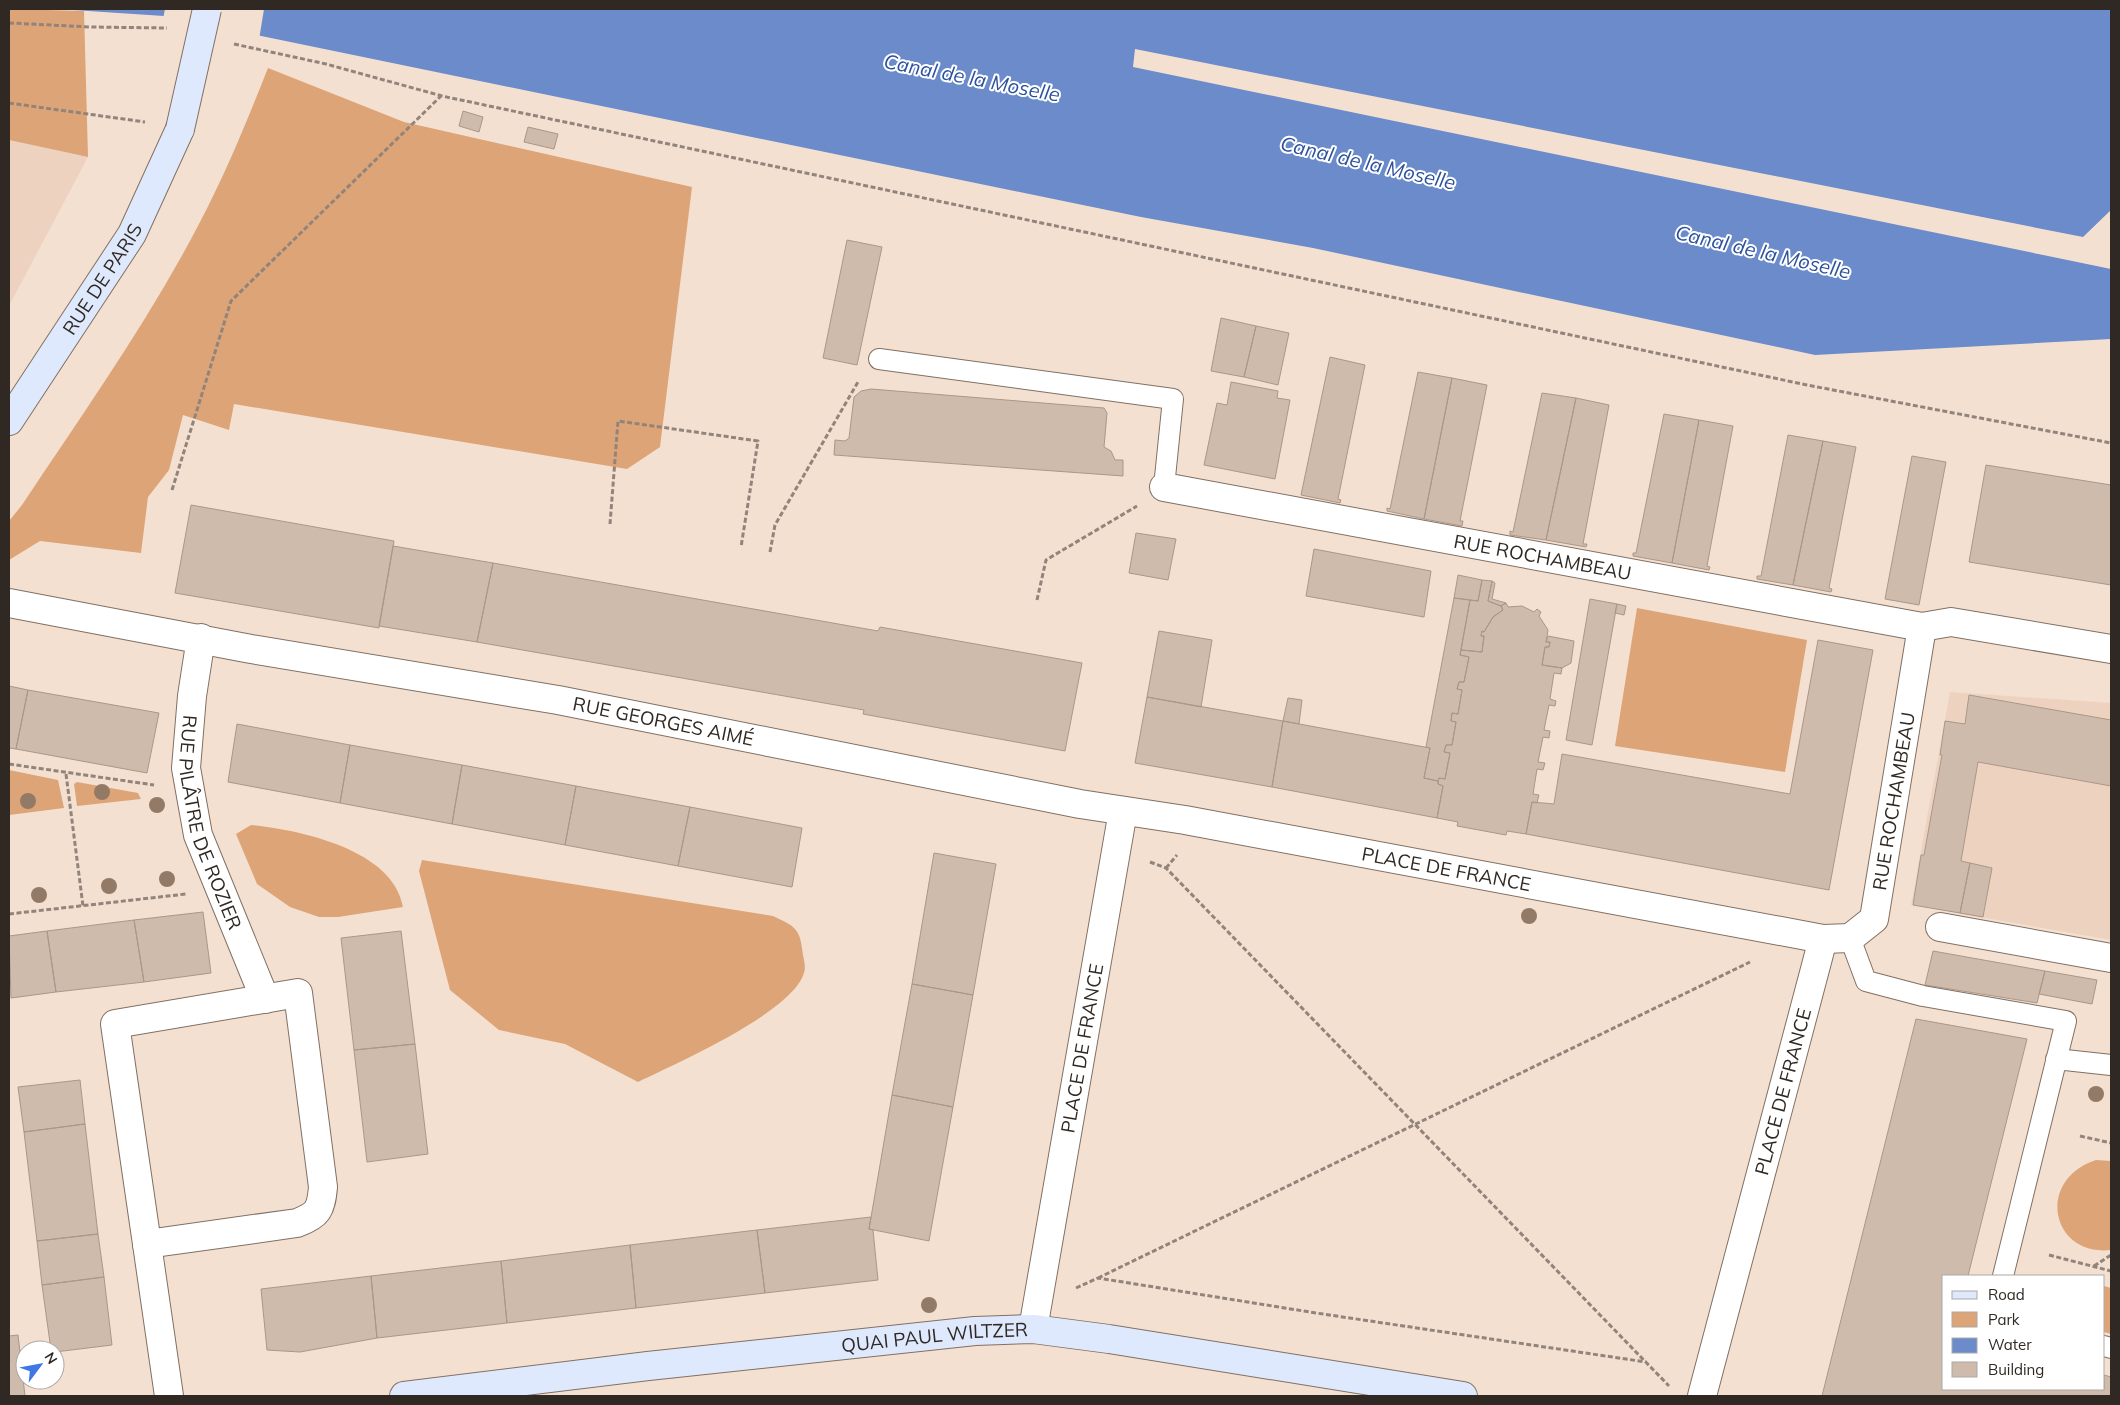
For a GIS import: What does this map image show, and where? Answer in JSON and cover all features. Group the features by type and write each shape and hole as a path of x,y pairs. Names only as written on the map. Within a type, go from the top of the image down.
{"street":[{"name":"RUE DE PARIS","path":"9,421 132,234 180,129 207,9"},
{"name":"RUE ROCHAMBEAU","path":"1164,487 1922,627 1951,622 2111,649"},
{"name":"RUE GEORGES AIMÉ","path":"9,603 251,649 558,700 1123,811"},
{"name":"RUE ROCHAMBEAU","path":"1850,938 1874,919 1922,627"},
{"name":"RUE PILÂTRE DE ROZIER","path":"201,638 192,696 186,768 198,835 265,999"},
{"name":"PLACE DE FRANCE","path":"1033,1329 1123,811 1185,820 1823,939 1702,1396"},
{"path":"1940,927 2111,958"},
{"path":"1823,939 1850,938"},
{"path":"147,1244 297,1223 313,1217 322,1204 323,1187 298,993 116,1024 147,1244 169,1396"},
{"name":"QUAI PAUL WILTZER","path":"404,1396 648,1366 975,1331 1033,1329 1109,1339 1464,1396"}],"lane":[{"path":"879,359 1173,399 1164,487"},
{"path":"1850,938 1866,981 1923,996 2066,1021 2003,1275"},
{"path":"2056,1059 2111,1065"}],"path":[{"path":"172,490 230,302 442,96 1807,385 2111,443"},
{"path":"9,103 180,129"},
{"path":"770,552 774,525 857,384 879,359"},
{"path":"610,524 618,421 758,442 741,547"},
{"path":"1037,600 1046,560 1123,516 1164,487"},
{"path":"9,764 66,774 162,786"},
{"path":"66,774 83,906"},
{"path":"1166,868 1182,848"},
{"path":"1144,859 1166,868 1669,1386"},
{"path":"9,914 195,892"},
{"path":"1074,1289 1752,962"},
{"path":"2080,1136 2111,1143"},
{"path":"2049,1254 2111,1271"},
{"path":"2094,1266 2111,1255"},
{"path":"1098,1278 1316,1313 1647,1362"}],"shaded area":[{"path":"9,140 88,157 9,306"},
{"path":"1950,692 2111,703 2111,940 1911,905"}],"green space":[{"path":"9,9 84,11 88,157 9,140"},
{"path":"268,68 404,122 692,187 660,447 627,469 234,404 229,430 183,415 169,470 148,497 141,553 40,541 9,560 9,521 22,505 137,332 179,260 209,205"},
{"path":"1637,608 1807,640 1785,772 1615,746"},
{"path":"9,770 58,780 64,808 9,815"},
{"path":"77,782 138,793 141,799 77,806 74,784"},
{"path":"251,825 318,838 341,846 363,857 382,870 396,887 403,907 338,917 319,917 290,907 257,884 236,834"},
{"path":"422,860 773,916 792,926 798,934 802,946 804,973 795,988 778,1004 756,1020 704,1050 638,1082 565,1044 499,1030 450,990 419,871"},
{"path":"2096,1160 2111,1161 2111,1250 2091,1249 2075,1242 2064,1230 2058,1215 2058,1199 2064,1183 2077,1170"},
{"path":"2105,1286 2111,1288 2111,1334 2105,1332"}],"water":[{"name":"Canal de la Moselle","path":"58,9 2111,9 2111,210 2083,237 1135,49 1133,67 2111,269 2111,339 1815,355 1313,248 1141,217 164,16"}],"pier":[{"path":"165,9 264,9 259,40 163,19"}],"building":[{"path":"463,111 483,117 479,132 459,126"},
{"path":"528,127 558,134 554,149 524,142"},
{"path":"847,240 882,247 857,365 823,358"},
{"path":"1221,318 1256,326 1244,377 1211,371"},
{"path":"1256,326 1289,333 1278,385 1244,377"},
{"path":"1330,357 1365,365 1338,499 1341,500 1340,503 1301,495"},
{"path":"1418,372 1452,378 1424,519 1387,511 1387,508 1390,509"},
{"path":"1452,378 1487,385 1460,521 1463,521 1462,526 1424,519"},
{"path":"1231,382 1278,391 1277,398 1290,400 1275,479 1204,465 1217,403 1227,405"},
{"path":"871,389 1104,408 1107,413 1104,447 1111,451 1115,460 1123,460 1123,476 834,455 835,440 845,441 849,438 854,397 861,391"},
{"path":"1542,393 1576,398 1546,540 1510,535 1510,531 1513,532"},
{"path":"1576,398 1609,405 1583,544 1587,544 1586,547 1546,540"},
{"path":"1664,414 1699,420 1672,563 1633,556 1633,553 1636,553"},
{"path":"1699,420 1733,426 1707,566 1710,567 1709,570 1672,563"},
{"path":"1788,435 1823,441 1793,585 1757,579 1757,576 1761,576"},
{"path":"1823,441 1856,447 1829,588 1832,589 1831,592 1793,585"},
{"path":"1912,456 1946,462 1919,605 1885,599"},
{"path":"1986,465 2111,485 2111,585 1969,562"},
{"path":"191,505 394,541 379,628 175,593"},
{"path":"1136,533 1176,539 1168,580 1129,573"},
{"path":"393,546 493,563 477,642 379,626"},
{"path":"1314,549 1431,571 1424,617 1306,596"},
{"path":"493,563 878,631 880,627 1082,663 1065,751 863,714 864,710 477,642"},
{"path":"1458,575 1482,580 1478,601 1454,598"},
{"path":"1482,580 1492,581 1488,601 1501,606 1503,610 1493,617 1484,632 1482,631 1481,636 1484,636 1482,652 1461,650 1470,600 1478,601"},
{"path":"1492,581 1495,583 1492,599 1506,603 1501,606 1488,601"},
{"path":"1454,598 1470,600 1460,655 1469,657 1464,682 1459,682 1457,689 1462,690 1458,714 1452,713 1451,721 1456,722 1452,745 1446,745 1444,752 1450,753 1445,779 1439,778 1438,781 1424,778 1430,748 1426,747"},
{"path":"1590,599 1617,604 1592,745 1566,740"},
{"path":"1506,603 1508,607 1522,606 1534,612 1537,609 1541,612 1539,616 1548,630 1546,642 1550,642 1549,647 1545,647 1542,665 1562,668 1561,674 1554,673 1550,699 1556,701 1555,706 1549,705 1544,730 1550,731 1549,738 1543,737 1538,762 1545,763 1543,770 1537,769 1533,794 1539,795 1537,803 1532,802 1526,834 1507,831 1506,835 1457,826 1458,822 1437,818 1443,786 1438,784 1438,781 1439,778 1445,779 1450,753 1444,752 1446,745 1452,745 1456,722 1451,721 1452,713 1458,714 1462,690 1457,689 1459,682 1464,682 1469,657 1460,655 1461,650 1482,652 1484,636 1481,636 1482,631 1484,632 1493,617 1503,610 1501,606"},
{"path":"1617,604 1626,606 1624,615 1615,613"},
{"path":"1159,631 1212,640 1201,707 1147,697"},
{"path":"1548,636 1574,641 1571,663 1562,668 1542,665 1545,647 1549,647 1550,642 1546,642"},
{"path":"1818,640 1873,650 1829,890 1526,834 1532,802 1554,804 1562,754 1790,794"},
{"path":"9,686 28,690 16,749 9,748"},
{"path":"28,690 159,713 147,773 16,749"},
{"path":"1969,695 2111,720 2111,786 1978,762 1961,861 1970,863 1960,913 1913,905 1921,855 1924,855 1942,755 1940,755 1945,721 1965,724"},
{"path":"1147,697 1283,721 1272,787 1135,763"},
{"path":"1288,698 1302,700 1299,724 1283,721"},
{"path":"1283,721 1430,748 1424,778 1438,781 1438,784 1443,786 1437,818 1272,787"},
{"path":"237,724 350,745 340,803 228,782"},
{"path":"350,745 462,765 452,824 340,803"},
{"path":"462,765 576,786 565,845 452,824"},
{"path":"576,786 690,807 678,866 565,845"},
{"path":"690,807 802,828 792,887 678,866"},
{"path":"934,853 996,864 973,995 912,984"},
{"path":"1970,863 1992,868 1983,917 1960,913"},
{"path":"203,912 211,973 144,982 134,920"},
{"path":"134,920 144,982 56,992 47,931"},
{"path":"47,931 56,992 11,998 9,936"},
{"path":"401,931 415,1044 354,1050 341,938"},
{"path":"1933,951 2045,971 2037,1003 1925,985"},
{"path":"2045,971 2097,980 2092,1004 2039,994"},
{"path":"912,984 973,995 953,1107 892,1095"},
{"path":"1916,1019 2027,1039 1968,1275 1942,1275 1942,1390 2105,1390 2105,1375 2111,1377 2111,1396 1822,1396"},
{"path":"415,1044 428,1154 367,1162 354,1050"},
{"path":"80,1080 85,1124 24,1132 18,1087"},
{"path":"892,1095 953,1107 929,1241 869,1229"},
{"path":"85,1124 98,1234 37,1241 24,1132"},
{"path":"871,1217 869,1229 873,1230 878,1280 765,1293 757,1230"},
{"path":"757,1230 765,1293 636,1308 630,1245"},
{"path":"98,1234 104,1277 42,1285 37,1241"},
{"path":"630,1245 636,1308 507,1323 501,1261"},
{"path":"501,1261 507,1323 377,1338 371,1276"},
{"path":"371,1276 377,1338 300,1352 267,1350 261,1289"},
{"path":"104,1277 112,1345 65,1351 65,1340 50,1340 42,1285"},
{"path":"18,1335 19,1340 15,1340 15,1390 24,1390 25,1396 9,1396 9,1336"}]}
